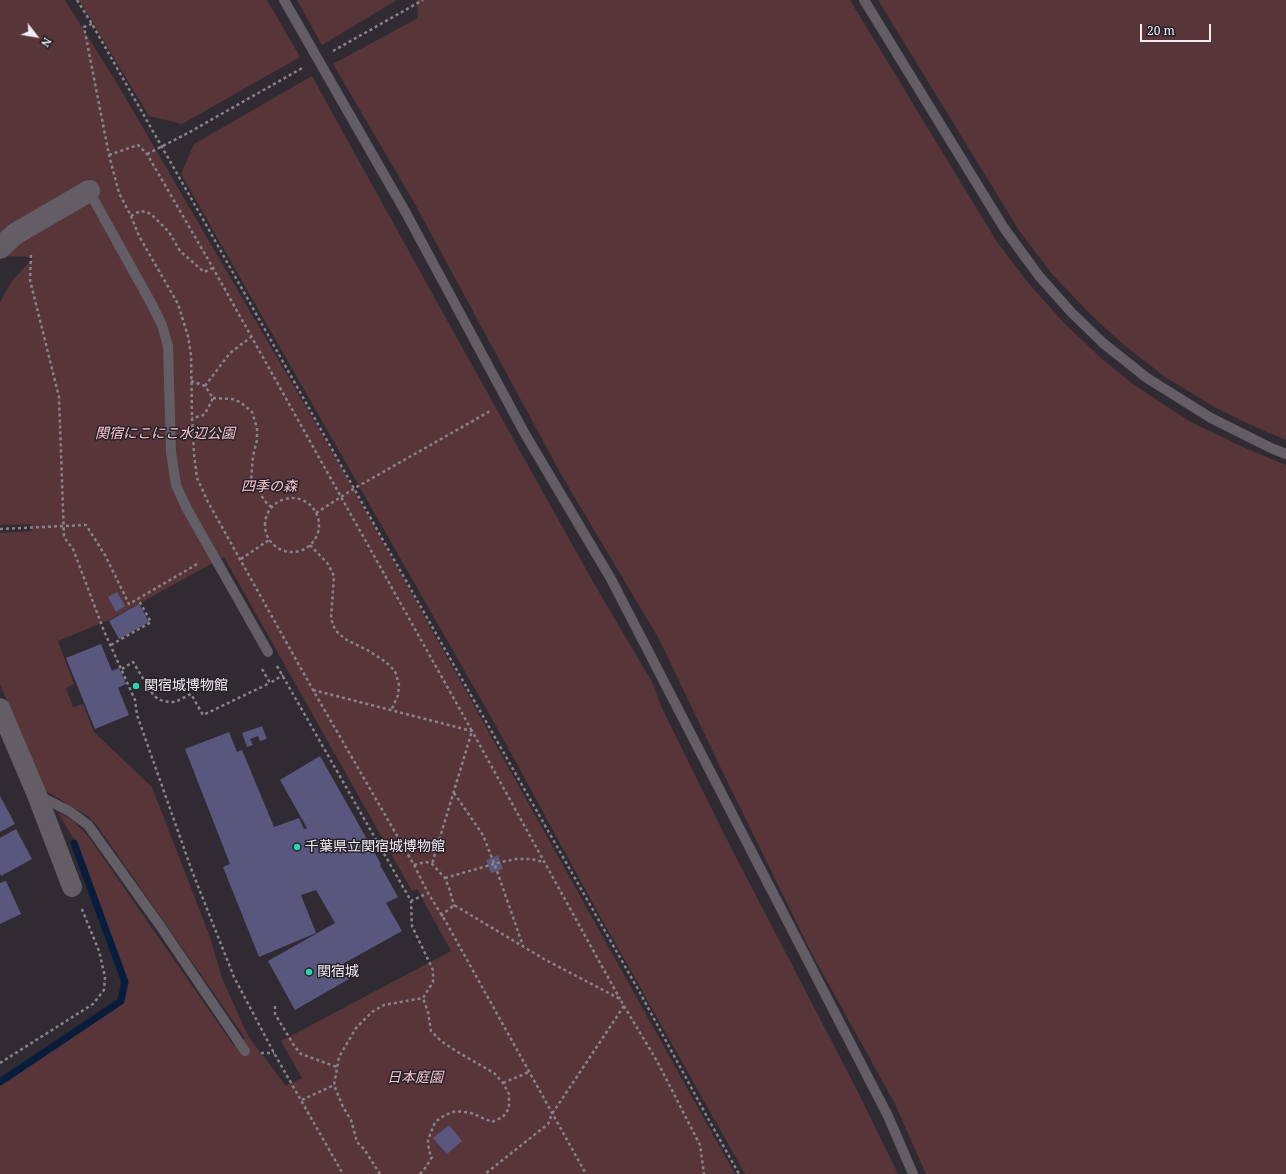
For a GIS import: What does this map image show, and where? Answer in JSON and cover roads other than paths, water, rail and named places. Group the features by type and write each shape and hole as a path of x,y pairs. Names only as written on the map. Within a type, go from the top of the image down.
{"street":[{"path":"0,248 15,234 89,191"},
{"path":"0,708 37,795 72,887"}],"lane":[{"path":"284,0 406,213 525,434 610,579 885,1109 913,1174"},
{"path":"864,0 1004,228 1039,276 1071,312 1103,343 1148,378 1211,418 1286,454"},
{"path":"89,191 162,325 168,346 171,452 176,484 186,507 268,652"},
{"path":"37,795 69,811 88,824 245,1050"}],"waterway":[{"path":"0,1082 121,1001 125,982 74,843"}],"place":[{"name":"関宿城博物館","path":"136,686"},
{"name":"千葉県立関宿城博物館","path":"297,847"},
{"name":"関宿城","path":"309,972"}],"park label":[{"name":"関宿にこにこ水辺公園","path":"165,434"},
{"name":"四季の森","path":"269,487"},
{"name":"日本庭園","path":"415,1078"}]}
